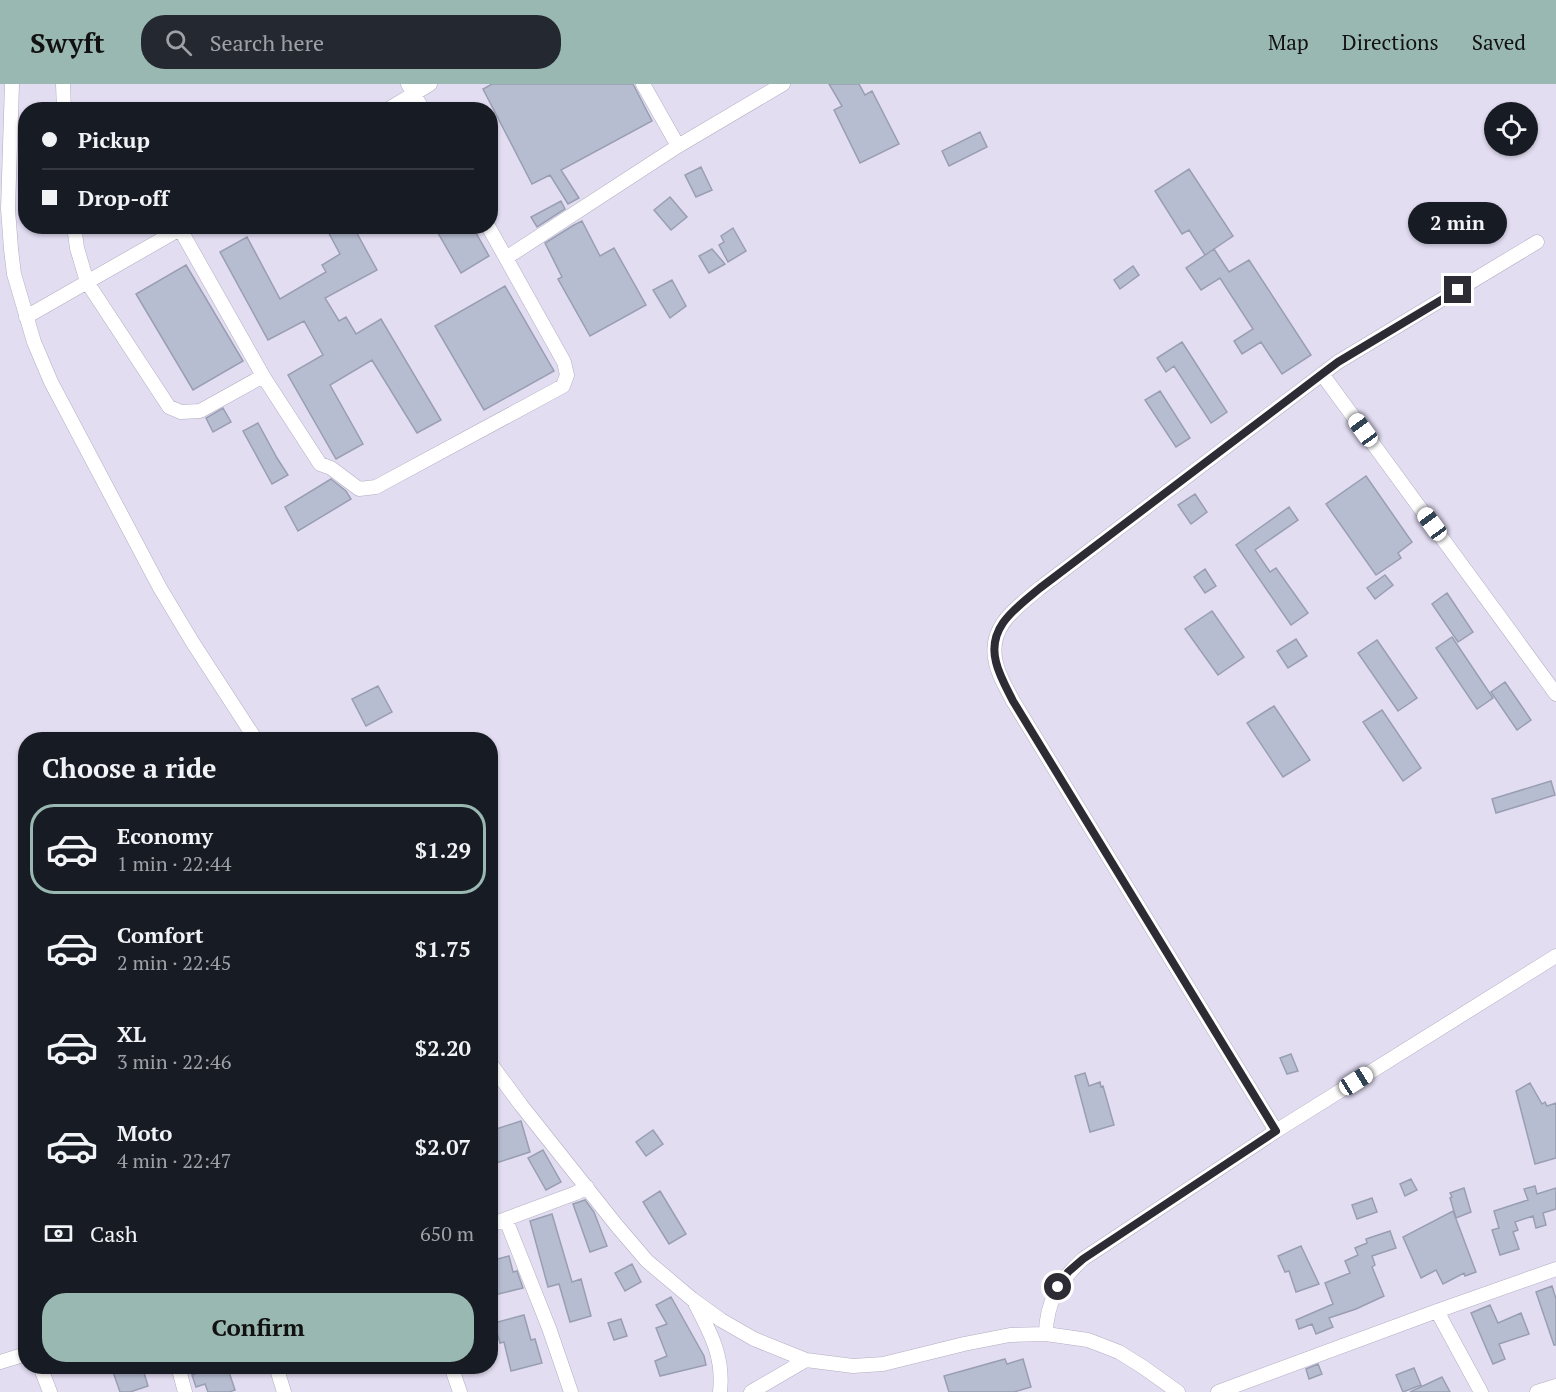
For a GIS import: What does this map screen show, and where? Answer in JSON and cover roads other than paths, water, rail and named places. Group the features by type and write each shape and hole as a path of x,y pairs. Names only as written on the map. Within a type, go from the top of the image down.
{"street":[{"path":"12,84 5,96 11,249 14,274 34,342 51,382 160,588 251,732"},
{"path":"63,84 64,102"},
{"path":"396,102 411,89 430,84"},
{"path":"643,84 678,146"},
{"path":"506,258 678,146 783,84"},
{"path":"75,234 87,282 169,407 181,412 200,411 263,376"},
{"path":"26,317 172,234"},
{"path":"186,234 263,376 320,464 331,468 359,489 376,487 563,386 567,375 564,362 492,234"},
{"path":"1276,1131 1013,701 996,664 994,642 1006,617 1040,588 1338,362 1537,242"},
{"path":"1322,374 1556,694"},
{"path":"1046,1334 1046,1321 1058,1287 1068,1272 1083,1259 1276,1131 1556,956"},
{"path":"498,1074 647,1261 692,1299 721,1320 754,1339 806,1360 853,1366 883,1364 1010,1335 1046,1334 1089,1340 1119,1352 1174,1391"},
{"path":"498,1222 587,1187"},
{"path":"506,1220 549,1328 571,1392"},
{"path":"1218,1392 1556,1269"},
{"path":"692,1299 710,1331 717,1350 720,1392"},
{"path":"1437,1311 1480,1392"},
{"path":"0,1362 18,1356"},
{"path":"751,1392 806,1360"},
{"path":"43,1374 50,1392"},
{"path":"180,1374 185,1392"},
{"path":"278,1374 284,1392"},
{"path":"454,1374 460,1392"},
{"path":"1538,1392 1556,1386"}]}
